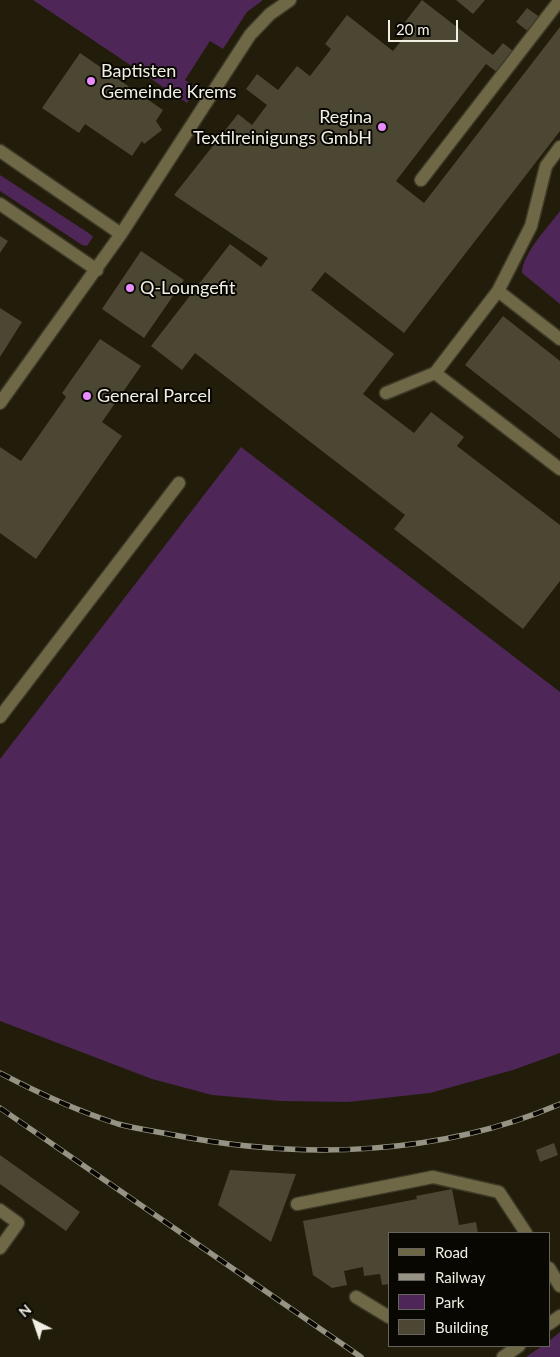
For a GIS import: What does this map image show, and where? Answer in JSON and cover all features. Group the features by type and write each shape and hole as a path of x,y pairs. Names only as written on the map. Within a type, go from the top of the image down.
{"street":[{"path":"0,403 97,270 250,35 270,14 290,0"},
{"path":"422,180 560,0"},
{"path":"386,393 435,373 498,291 531,226 546,166 560,147"},
{"path":"0,151 121,234"},
{"path":"0,204 97,270"},
{"path":"498,291 560,339"},
{"path":"435,373 560,469"},
{"path":"0,716 179,483"},
{"path":"297,1204 433,1177 499,1192 525,1232"},
{"path":"0,1210 18,1223 0,1248"},
{"path":"550,1270 560,1286"},
{"path":"356,1296 388,1316"},
{"path":"503,1357 518,1347"}],"green space":[{"path":"33,0 263,0 247,12 223,49 210,41 185,80 197,88 187,103"},
{"path":"0,175 90,234 93,237 87,246 82,245 0,191"},
{"path":"560,211 560,304 522,273 526,257"},
{"path":"241,447 560,692 560,1053 513,1070 430,1093 348,1102 281,1101 212,1095 152,1079 0,1021 0,759"},
{"path":"560,1332 560,1357 526,1357 541,1347 550,1347 550,1340"}],"building":[{"path":"422,0 493,55 503,43 513,51 497,72 486,64 396,181 424,203 560,27 560,131 404,333 325,272 311,290 394,354 363,394 414,433 431,412 464,437 457,446 560,525 560,581 523,629 394,529 405,515 195,353 182,370 151,346 230,244 261,267 268,258 174,195 238,114 252,125 267,105 246,89 257,74 278,90 297,66 310,76 331,49 325,44 347,15 393,51 412,27 405,22"},
{"path":"456,0 485,0 473,14"},
{"path":"527,8 541,18 530,33 516,22"},
{"name":"Baptisten Gemeinde Krems","path":"80,53 163,110 156,121 162,130 144,144 142,141 132,156 85,124 79,133 42,108"},
{"path":"0,236 8,241 0,253"},
{"path":"141,251 184,280 144,338 102,309"},
{"path":"0,308 22,322 0,357"},
{"path":"503,316 560,361 560,439 465,365"},
{"path":"100,339 141,366 102,422 122,436 36,559 0,533 0,447 21,461 66,397 62,393"},
{"path":"554,1143 558,1155 540,1162 536,1150"},
{"path":"0,1155 80,1212 66,1231 0,1184"},
{"path":"230,1170 296,1174 271,1242 218,1205"},
{"path":"452,1189 459,1225 476,1222 478,1232 388,1232 388,1284 382,1285 380,1274 364,1276 363,1267 344,1271 347,1285 332,1288 313,1275 303,1221 417,1199 416,1196"}],"railway":[{"path":"0,1073 58,1101 118,1124 222,1143 271,1148 320,1150 418,1143 466,1134 514,1121 560,1104"},
{"path":"0,1108 361,1357"}],"place":[{"name":"Baptisten Gemeinde Krems","path":"91,81"},
{"name":"Regina Textilreinigungs GmbH","path":"382,127"},
{"name":"Q-Loungefit","path":"130,288"},
{"name":"General Parcel","path":"87,396"}]}
